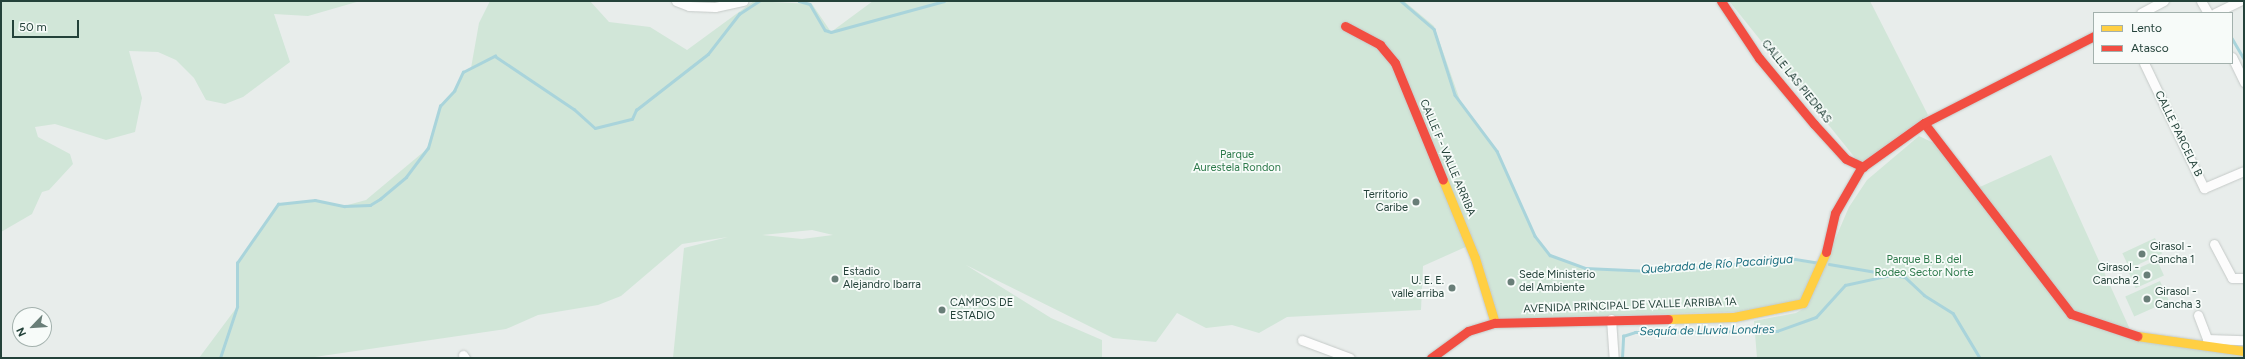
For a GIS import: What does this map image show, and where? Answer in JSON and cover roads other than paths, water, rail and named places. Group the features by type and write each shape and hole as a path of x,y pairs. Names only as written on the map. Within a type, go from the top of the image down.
{"street":[{"path":"676,1 689,6 715,7 743,1"},
{"name":"CALLE LAS PIEDRAS","path":"1721,1 1759,58 1810,120 1846,159 1863,167"},
{"path":"2143,12 2164,1"},
{"path":"2201,1 2207,12"},
{"path":"2217,12 2240,1"},
{"name":"CALLE F - VALLE ARRIBA","path":"1345,26 1380,45 1395,62 1475,258 1495,323"},
{"name":"AVENIDA PRINCIPAL DE VALLE ARRIBA 1A","path":"1431,358 1468,331 1495,323 1734,317 1803,303 1824,263 1834,213 1863,167 1924,123 2093,37"},
{"path":"2233,59 2244,82"},
{"name":"CALLE PARCELA B","path":"2144,64 2204,188 2244,171"},
{"path":"1924,123 2071,314 2133,336 2244,351"},
{"path":"2214,244 2232,278 2244,278"},
{"path":"2198,315 2207,339 2244,340"},
{"path":"1611,319 1614,358"},
{"path":"1302,340 1350,358"}],"waterway":[{"name":"Quebrada de Río Pacairigua","path":"220,358 237,307 237,263 278,204 315,200 344,206 370,205 380,199 406,177 428,148 440,106 454,91 463,72 495,56 574,109 595,128 632,119 636,110 708,54 739,14 759,1"},
{"name":"Quebrada de Río Pacairigua","path":"799,1 810,4 825,30 831,32 944,1"},
{"name":"Quebrada de Río Pacairigua","path":"1401,1 1434,29 1455,95 1497,151 1535,236 1550,255 1585,268 1650,271 1795,259 1820,263"},
{"path":"2233,40 2244,59"},
{"name":"Quebrada de Río Pacairigua","path":"1829,264 1905,277 1924,295 1953,313 1980,358"},
{"name":"Sequía de Lluvia Londres","path":"1622,358 1623,336 1635,332 1777,331 1816,317 1845,285 1891,275"}],"place":[{"name":"Territorio Caribe","path":"1416,202"},
{"name":"Girasol - Cancha 1","path":"2142,254"},
{"name":"Girasol - Cancha 2","path":"2147,275"},
{"name":"Estadio Alejandro Ibarra","path":"835,279"},
{"name":"Sede Ministerio del Ambiente","path":"1511,282"},
{"name":"U. E. E. valle arriba","path":"1452,288"},
{"name":"Girasol - Cancha 3","path":"2147,299"},
{"name":"CAMPOS DE ESTADIO","path":"942,310"}],"park label":[{"name":"Parque Aurestela Rondon","path":"1237,162"},
{"name":"Parque B. B. del Rodeo Sector Norte","path":"1924,267"}]}
